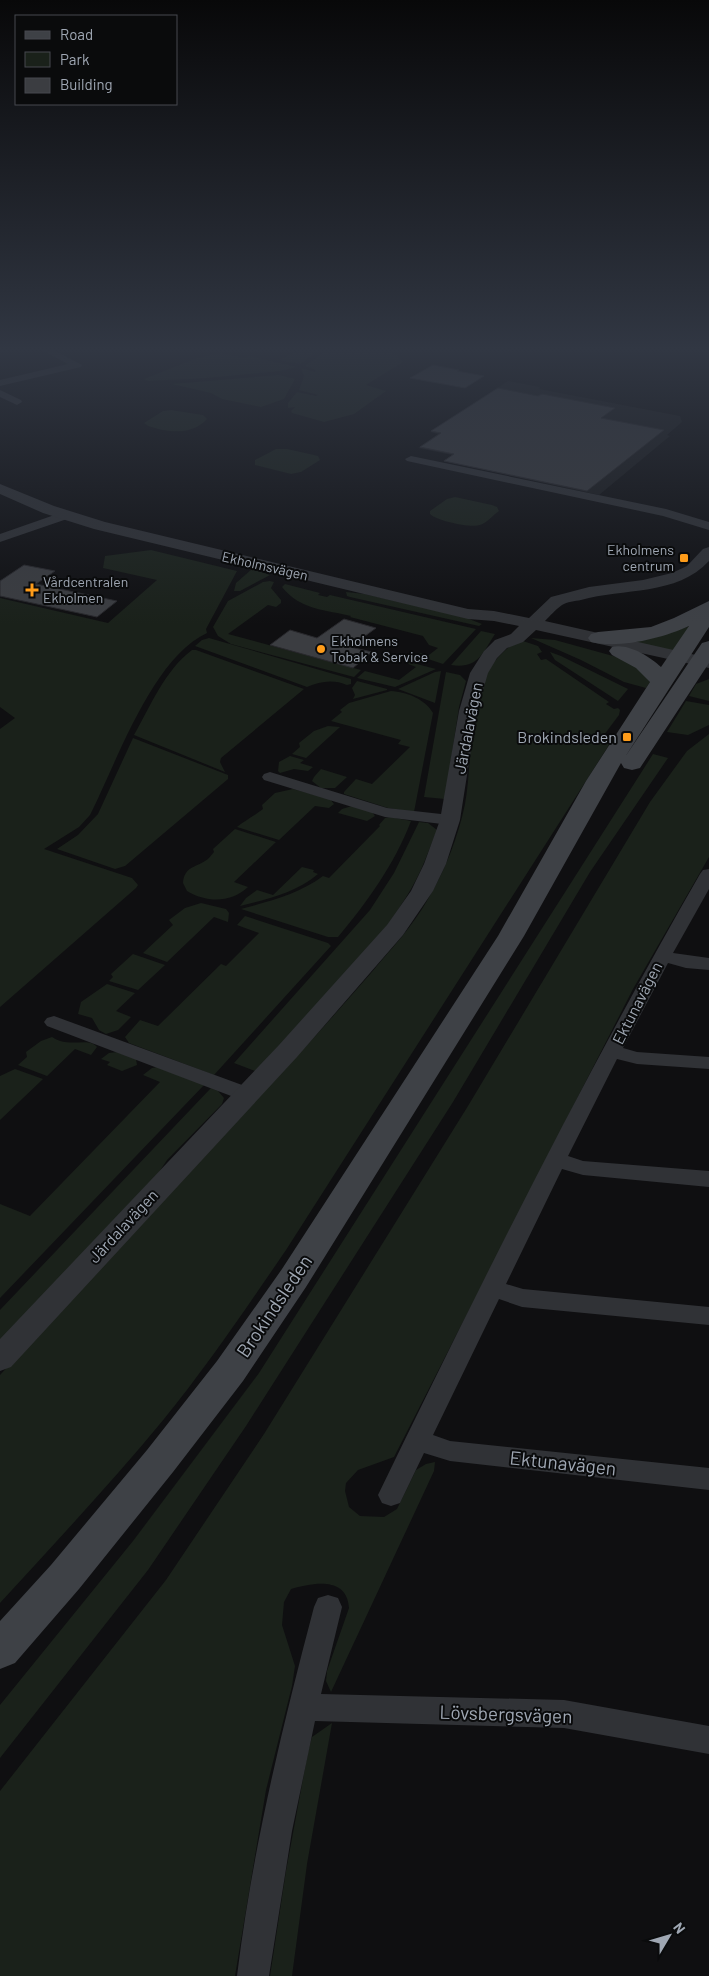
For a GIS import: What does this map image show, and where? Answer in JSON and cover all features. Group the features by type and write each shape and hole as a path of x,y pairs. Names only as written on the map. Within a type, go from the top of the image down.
{"main road":[{"path":"598,638 637,636 664,630 679,625 709,607"},
{"name":"Brokindsleden","path":"0,1650 65,1577 160,1461 230,1371 294,1278 511,936 618,784 692,664 709,612"},
{"path":"619,651 648,665 656,672 692,664"},
{"name":"Brokindsleden","path":"511,936 598,781 692,664"}],"street":[{"path":"411,459 666,513 709,520"},
{"name":"Ekholmsvägen","path":"0,488 63,516 130,535 468,614 487,622 516,629 619,651"},
{"path":"666,513 709,526"},
{"path":"0,538 63,516"},
{"name":"Järdalavägen","path":"0,1359 246,1094 288,1052 395,930 425,884 435,864 450,820 468,712 479,673 490,656 516,629 540,599 558,592 670,569 709,534"},
{"name":"Järdalavägen","path":"516,629 557,601 589,592 643,585 677,577 693,569 709,552"},
{"name":"Ekholmsvägen","path":"516,629 598,638 692,664"},
{"path":"270,777 385,812 402,816 450,820"},
{"name":"Ektunavägen","path":"391,1495 556,1160 662,956 709,874"},
{"name":"Ektunavägen","path":"662,956 686,962 709,964"},
{"path":"54,1022 246,1094"},
{"name":"Ektunavägen","path":"612,1051 637,1058 709,1063"},
{"path":"556,1160 583,1168 709,1179"},
{"path":"492,1288 522,1298 709,1316"},
{"name":"Ektunavägen","path":"418,1440 450,1452 709,1479"},
{"path":"253,1976 256,1948 282,1800 302,1706 328,1607"},
{"name":"Lövsbergsvägen","path":"302,1706 340,1709 564,1714 709,1740"}],"shaded area":[{"path":"429,440 665,440 599,495 443,461 452,455 418,448"}],"green space":[{"path":"276,449 287,449 318,456 320,460 301,472 291,474 255,465 255,460"},
{"path":"455,497 492,505 497,507 499,511 485,523 475,526 446,521 430,514 430,511 447,499"},
{"path":"151,550 237,571 206,629 207,633 187,646 169,665 153,688 124,742 90,815 79,827 44,849 132,878 138,885 0,1007 0,729 15,718 0,707 0,598 108,623 157,580 103,568 105,556"},
{"path":"252,569 270,575 240,591 234,591 236,583"},
{"path":"263,582 274,582 271,588 281,600 281,603 276,607 268,605 228,634 361,670 354,677 231,644 218,636 213,627 228,601"},
{"path":"285,584 320,593 318,595 327,597 330,595 476,629 443,664 419,656 420,653 429,655 438,648 429,645 423,636 305,605 289,595 282,587"},
{"path":"346,592 365,594 464,617 482,624 479,626 350,597 347,596"},
{"path":"693,625 675,651 625,641 660,636"},
{"path":"481,631 495,634 478,659 467,665 451,665"},
{"path":"209,638 351,679 351,684 327,682 307,687 195,646 202,640"},
{"path":"531,638 555,640 624,659 634,663 650,682 646,688 624,682"},
{"path":"520,640 538,646 542,652 537,654 541,660 546,659 609,702 606,704 620,710 619,715 604,735 611,737 609,745 286,1250 227,1336 180,1399 144,1442 0,1603 0,1375 308,1044 416,919 440,877 459,829 468,783 474,713 480,691 488,671 501,654"},
{"path":"192,650 304,689 221,758 220,762 225,772 134,735 166,678 182,658"},
{"path":"550,652 628,689 618,701 555,660"},
{"path":"409,662 436,669 395,687 357,678 365,671 399,680 416,667 406,663"},
{"path":"441,671 435,703 398,689 435,672"},
{"path":"446,672 460,675 466,681 459,707 445,799 424,797"},
{"path":"709,679 709,701 689,696 696,684"},
{"path":"357,681 387,690 353,699 355,695 352,688"},
{"path":"391,691 415,697 430,708 433,713 414,812 388,808 344,794 356,779 372,784 410,747 398,744 401,740 331,721 349,703"},
{"path":"686,701 709,705 709,725 688,735 667,732"},
{"path":"328,726 340,727 306,758 292,754 300,747 299,743 314,731"},
{"path":"709,734 709,857 633,989 394,1457 358,1470 346,1483 345,1491 349,1507 360,1516 384,1517 397,1509 416,1470 426,1464 435,1462 434,1471 331,1692 326,1681 327,1671 349,1608 347,1598 336,1586 318,1584 291,1589 284,1602 282,1625 295,1666 292,1686 266,1790 235,1976 0,1976 0,1791 166,1580 264,1434 468,1106 650,802 687,751"},
{"path":"133,738 228,775 228,779 125,866 115,869 57,849 78,835 98,814"},
{"path":"653,754 668,758 590,872 453,1102 246,1426 148,1570 0,1758 0,1705 133,1541 259,1373"},
{"path":"290,756 304,760 300,763 313,767 308,771 294,769 280,773 278,771 279,762"},
{"path":"321,769 347,777 335,788 321,788 312,781"},
{"path":"293,789 330,799 334,804 329,808 315,806 279,840 237,827 263,809 262,805 275,793"},
{"path":"352,806 372,812 375,816 367,821 338,813 342,809"},
{"path":"390,817 411,821 388,868 360,910 338,937 328,937 241,909 273,900 304,888 323,876 329,878 380,826 385,818"},
{"path":"419,822 428,823 437,830 415,882 377,939 318,1007 255,1071 234,1063 370,910 394,873"},
{"path":"235,829 276,842 234,882 248,887 234,896 219,900 203,898 187,891 183,883 188,871 208,859 214,852 213,849"},
{"path":"302,867 314,870 313,872 318,874 291,891 240,906 246,898 257,890 273,895"},
{"path":"201,903 226,909 229,913 228,922 214,917 167,962 143,953 173,925 169,920 185,908"},
{"path":"245,916 328,943 331,946 214,1075 129,1043 125,1037 140,1020 158,1026 221,964 226,966 259,933 237,925"},
{"path":"133,954 165,965 138,990 109,981 113,977 111,974"},
{"path":"107,984 135,993 116,1011 131,1017 118,1030 106,1034 99,1030 92,1018 78,1014 81,1002"},
{"path":"52,1037 65,1042 89,1042 97,1047 91,1055 75,1049 47,1076 18,1065 27,1057 26,1052 41,1041"},
{"path":"117,1052 136,1059 137,1065 122,1071 107,1065 110,1062 101,1059 109,1053"},
{"path":"157,1067 204,1085 0,1298 0,1204 30,1216 160,1082 143,1075 152,1068"},
{"path":"15,1069 43,1079 0,1120 0,1076"},
{"path":"211,1088 218,1091 224,1098 222,1104 167,1160 159,1172 0,1341 0,1310"},
{"path":"332,1723 307,1864 292,1976 270,1976 286,1871 308,1752 312,1737"}],"building":[{"path":"430,440 651,440 587,491 444,461 454,454 420,447"},
{"name":"Vårdcentralen Ekholmen","path":"24,565 55,571 36,584 117,601 97,617 0,596 0,581"},
{"name":"Ekholmens Tobak & Service","path":"344,619 376,628 350,647 372,652 353,668 270,645 290,630 317,638"}],"place":[{"name":"Ekholmens centrum","path":"684,558"},
{"name":"Vårdcentralen Ekholmen","path":"32,590"},
{"name":"Ekholmens Tobak & Service","path":"321,649"},
{"name":"Brokindsleden","path":"627,737"}]}
